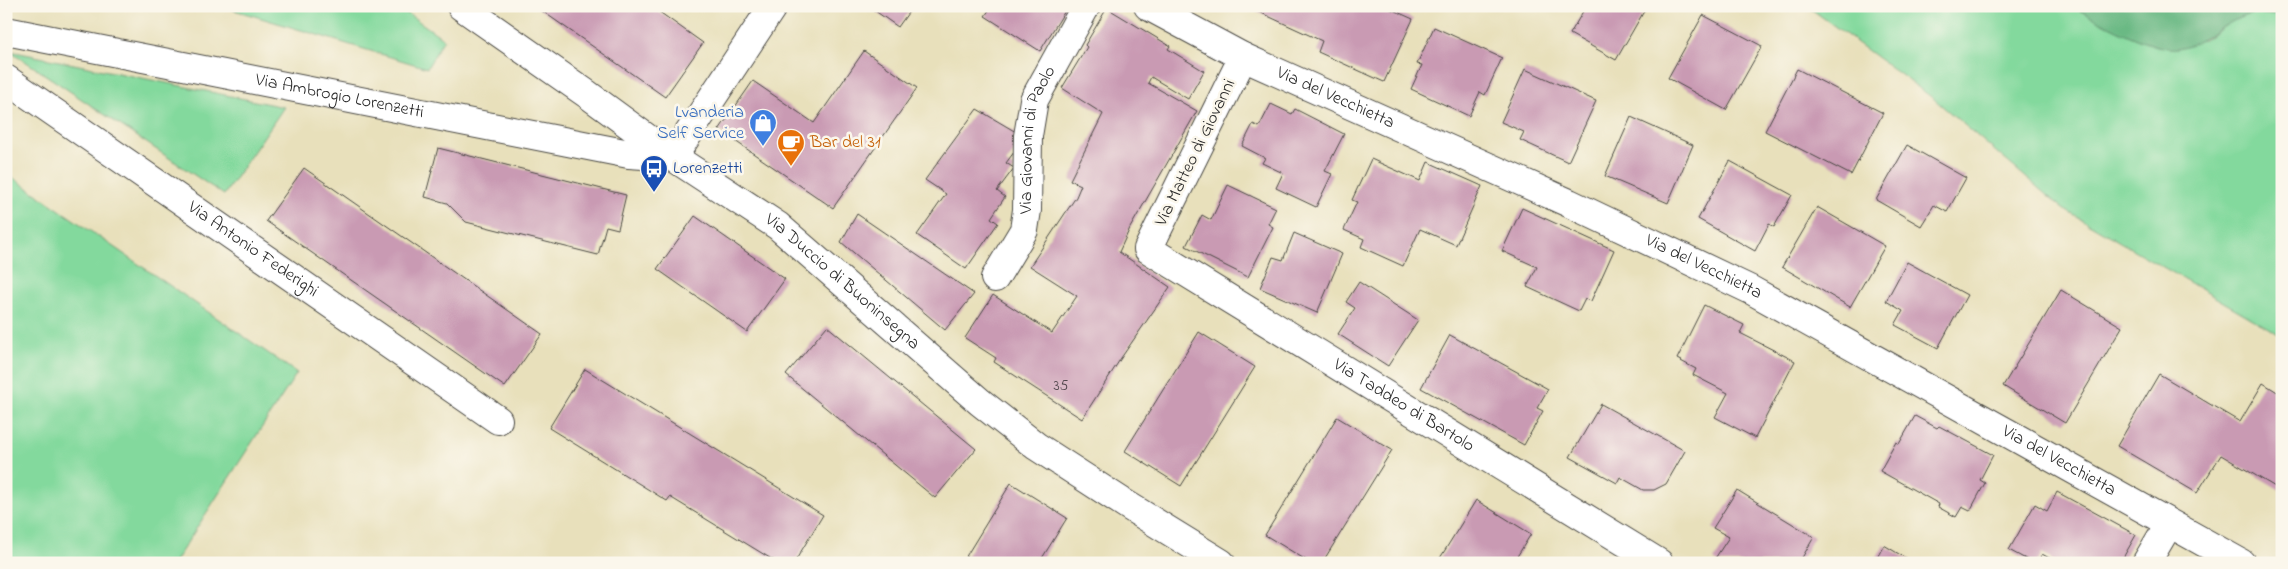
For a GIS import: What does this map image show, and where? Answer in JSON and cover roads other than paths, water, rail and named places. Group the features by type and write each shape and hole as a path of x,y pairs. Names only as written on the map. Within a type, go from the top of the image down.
{"street":[{"name":"Via Duccio di Buoninsegna","path":"461,6 673,157 778,226 1007,424 1060,462 1221,563"},
{"path":"673,157 773,6"},
{"name":"Via Giovanni di Paolo","path":"995,278 1024,230 1027,210 1028,136 1034,100 1086,6"},
{"name":"Via del Vecchietta","path":"1148,6 1243,57 1569,203 1751,290 2241,563"},
{"name":"Via Ambrogio Lorenzetti","path":"6,32 629,154 673,157"},
{"name":"Via Matteo di Giovanni","path":"1148,249 1243,57"},
{"name":"Via Antonio Federighi","path":"6,79 498,420"},
{"name":"Via Taddeo di Bartolo","path":"1148,249 1659,563"},
{"path":"2146,563 2169,524"}],"place":[{"name":"Lvanderia Self Service","path":"763,147"},
{"name":"Bar del 31","path":"791,167"},
{"name":"Lorenzetti","path":"654,193"}]}
